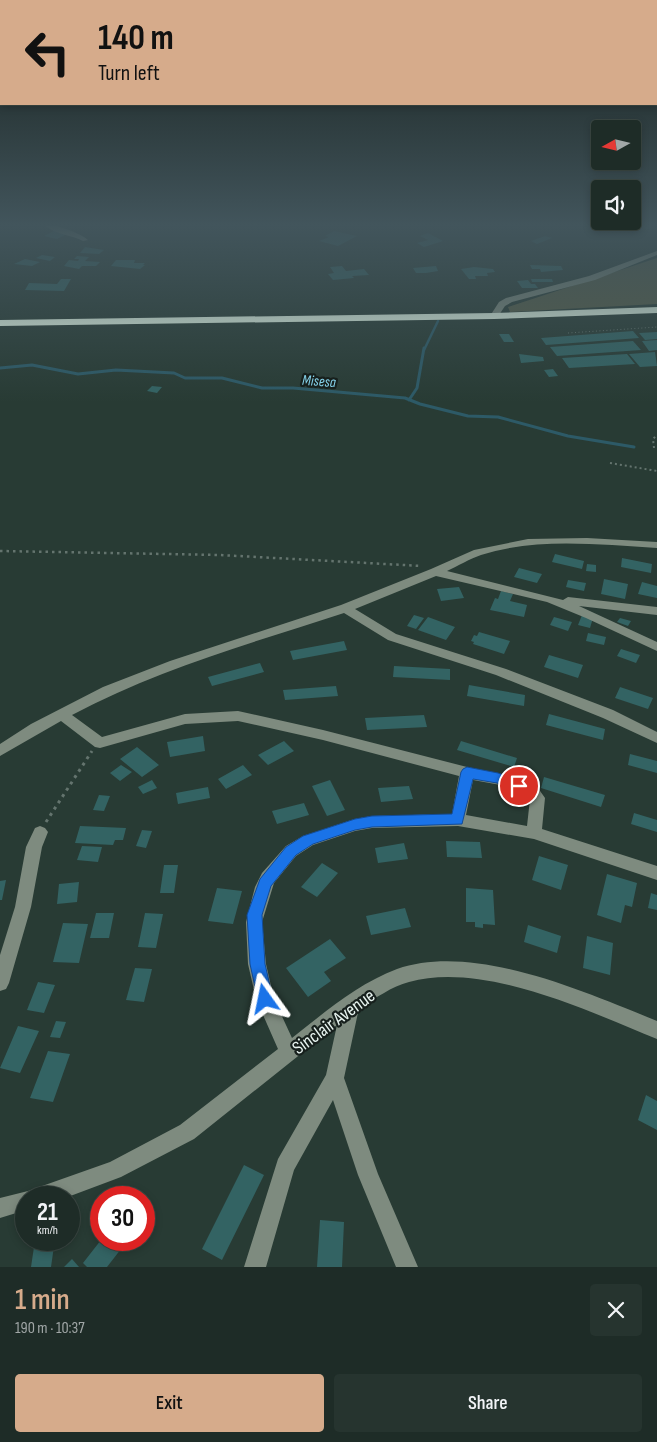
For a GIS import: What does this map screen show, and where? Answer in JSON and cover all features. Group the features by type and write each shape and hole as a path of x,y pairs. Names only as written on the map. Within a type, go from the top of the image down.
{"highway":[{"path":"0,322 494,316 657,310"}],"street":[{"path":"494,316 502,304 509,300 573,283"},
{"path":"0,751 108,690 175,664 345,608 435,572 478,552 519,542 587,541 657,545"},
{"path":"435,572 550,599 657,611"},
{"path":"550,599 594,617 657,647"},
{"path":"345,608 392,637 510,676 608,714 657,738"},
{"path":"62,715 100,743 185,719 238,716 505,780 535,793 538,798 534,833"},
{"path":"458,820 467,772"},
{"path":"289,1053 265,999 258,964 254,915 268,878 291,851 300,845 355,825 372,822 458,820 534,833 657,873"},
{"path":"0,983 22,907 34,847 40,832"},
{"name":"Sinclair Avenue","path":"69,1186 114,1170 187,1132 351,1004 398,977 411,973 464,969 516,978 657,1030"},
{"path":"254,1267 285,1166 335,1078 351,1004"},
{"path":"335,1078 368,1176 407,1267"},
{"path":"0,1208 15,1203"}],"path":[{"path":"568,333 657,327"},
{"path":"654,448 653,439 657,435"},
{"path":"610,463 657,471"},
{"path":"0,551 220,555 376,563 386,566 412,564 421,565 435,572"},
{"path":"40,832 90,753 100,743"}],"green space":[{"path":"581,283 657,283 657,304 510,312 508,307"}],"building":[{"path":"29,283 69,283 64,291 25,290"},
{"path":"519,283 535,284 538,288 522,288"},
{"path":"633,331 639,338 546,345 541,338"},
{"path":"657,332 657,339 645,340 639,333"},
{"path":"499,334 509,334 514,342 504,342"},
{"path":"657,340 657,350 649,351 642,341"},
{"path":"633,341 641,350 557,356 550,347"},
{"path":"655,352 657,366 640,367 629,354"},
{"path":"519,354 543,357 544,361 521,363"},
{"path":"627,354 635,364 569,368 562,358"},
{"path":"553,369 558,376 549,377 544,370"},
{"path":"152,386 162,387 157,393 147,391"},
{"path":"555,554 584,561 582,569 552,562"},
{"path":"622,558 652,564 651,573 621,567"},
{"path":"587,564 596,565 596,572 586,571"},
{"path":"519,568 542,574 537,583 514,577"},
{"path":"604,579 628,584 625,599 601,594"},
{"path":"568,580 586,583 584,591 566,587"},
{"path":"642,582 657,586 657,598 638,594"},
{"path":"459,587 464,598 441,601 437,589"},
{"path":"501,591 513,594 510,601 527,605 524,617 490,610 495,598 498,599"},
{"path":"414,615 424,618 416,629 407,626"},
{"path":"582,615 593,618 590,628 578,625"},
{"path":"428,617 455,627 446,640 418,630"},
{"path":"554,617 572,622 568,631 550,625"},
{"path":"620,618 631,621 628,626 617,622"},
{"path":"479,632 510,641 504,654 473,644 474,642 471,641 474,635 477,636"},
{"path":"588,633 606,637 604,645 586,641"},
{"path":"344,641 347,650 293,660 290,651"},
{"path":"621,649 640,655 636,663 617,656"},
{"path":"549,655 583,665 578,678 544,667"},
{"path":"260,663 264,672 212,686 208,677"},
{"path":"394,666 450,669 450,680 393,677"},
{"path":"469,685 525,695 524,706 467,696"},
{"path":"336,686 338,696 285,700 283,690"},
{"path":"620,687 653,698 648,709 615,698"},
{"path":"549,714 605,729 603,740 546,725"},
{"path":"424,715 427,727 367,730 365,718"},
{"path":"203,736 205,751 170,757 167,742"},
{"path":"284,741 294,751 268,765 258,755"},
{"path":"461,741 517,758 514,767 457,750"},
{"path":"137,747 159,765 142,777 120,759"},
{"path":"630,754 657,761 657,773 628,765"},
{"path":"121,765 132,772 120,781 110,773"},
{"path":"243,765 252,775 226,789 218,779"},
{"path":"544,777 605,795 601,807 541,788"},
{"path":"152,780 157,788 143,794 138,787"},
{"path":"330,780 345,810 327,816 312,786"},
{"path":"409,786 413,799 381,802 378,788"},
{"path":"208,787 210,798 178,804 176,793"},
{"path":"99,795 110,796 104,811 93,810"},
{"path":"304,803 309,815 277,824 272,811"},
{"path":"634,813 657,820 657,832 631,824"},
{"path":"80,826 126,828 123,840 115,840 113,845 75,843"},
{"path":"142,830 152,831 146,848 136,846"},
{"path":"446,841 480,842 482,858 447,857"},
{"path":"404,843 408,859 378,863 375,848"},
{"path":"82,846 102,847 98,862 77,860"},
{"path":"539,856 568,865 561,890 532,880"},
{"path":"322,863 338,873 317,897 301,887"},
{"path":"164,865 178,865 174,893 160,893"},
{"path":"607,874 637,883 632,907 625,905 621,923 597,915"},
{"path":"6,880 2,900 0,900 0,881"},
{"path":"79,882 77,902 57,904 59,884"},
{"path":"217,888 242,891 233,924 208,921"},
{"path":"466,888 493,890 495,925 483,924 483,928 475,927 475,922 466,922"},
{"path":"651,893 657,895 657,910 648,908"},
{"path":"405,908 411,927 371,935 366,916"},
{"path":"96,913 114,913 109,938 90,938"},
{"path":"145,913 163,914 156,948 138,947"},
{"path":"63,923 88,924 79,963 53,962"},
{"path":"528,925 561,936 557,953 524,942"},
{"path":"587,936 613,943 610,975 583,968"},
{"path":"330,939 346,958 324,972 331,981 308,997 286,968"},
{"path":"135,968 152,969 144,1002 126,1000"},
{"path":"38,982 55,985 44,1013 27,1010"},
{"path":"56,1021 66,1022 60,1038 50,1037"},
{"path":"18,1026 39,1031 20,1073 0,1068"},
{"path":"48,1051 70,1054 53,1102 30,1098"},
{"path":"646,1095 657,1101 657,1130 638,1120"},
{"path":"244,1165 264,1175 222,1260 202,1249"},
{"path":"320,1220 344,1222 342,1267 317,1267"},
{"path":"33,1251 53,1251 51,1267 31,1267"},
{"path":"92,1251 119,1251 107,1267 87,1267 83,1263"},
{"path":"72,1259 79,1267 64,1267"}],"waterway":[{"path":"424,350 438,321"},
{"path":"409,400 417,388 424,348"},
{"name":"Misesa","path":"0,368 32,365 78,374 116,370 174,373 185,378 222,378 262,388 293,388 409,400"},
{"name":"Misesa","path":"409,400 468,416 498,417 568,436 634,447"}],"route":[{"path":"265,999 258,964 254,915 265,883 291,851 308,840 355,825 372,822 458,820 467,772 498,778 519,786"}]}
